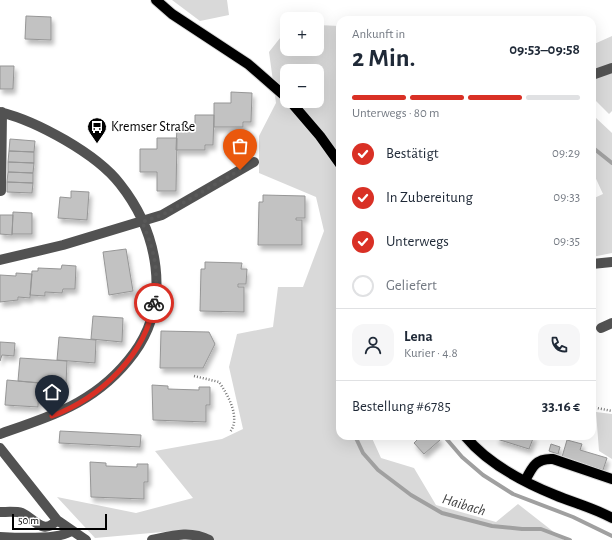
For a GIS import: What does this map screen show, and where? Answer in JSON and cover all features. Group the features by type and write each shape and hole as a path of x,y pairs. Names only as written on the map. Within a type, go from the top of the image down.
{"main road":[{"path":"156,0 172,14 248,64 280,92"},
{"path":"296,108 320,136 336,158"},
{"path":"470,440 498,464 526,481 554,495 612,518"},
{"path":"526,481 532,467 537,461 544,458 553,459 612,479"}],"street":[{"path":"596,74 612,68"},
{"path":"0,434 63,412 84,400 103,386 134,352 143,337 153,312 158,273 153,248 142,222 131,199 110,172 72,144 32,124 1,112 1,191"},
{"path":"0,260 63,245 162,215 254,162"},
{"path":"596,264 612,262"},
{"path":"600,328 612,323"},
{"path":"0,448 57,520 86,540"},
{"path":"0,512 20,512 30,517 40,526 47,527 52,525 57,520"},
{"path":"0,537 56,538 66,535 71,531"},
{"path":"152,540 181,534 192,534 208,540"}],"path":[{"path":"194,376 219,382 227,394 234,416 233,428 230,432"},
{"path":"596,408 612,411"}],"shaded area":[{"path":"172,0 227,0 229,15 200,21"},
{"path":"324,25 336,26 336,440 373,440 381,458 414,468 436,505 496,522 518,504 564,540 210,540 174,531 95,538 57,497 136,513 193,498 155,451 222,439 243,429 229,367 237,334 273,327 278,287 303,287 324,231 316,197 259,173 259,136 276,103 269,52 280,38 280,56 324,56"},
{"path":"612,36 612,111 609,114 596,101 596,43"},
{"path":"596,118 612,133 612,253 596,256 596,197 603,194 596,179"},
{"path":"596,412 612,414 612,459 599,451"}],"building":[{"path":"26,16 51,17 51,40 25,39"},
{"path":"0,66 14,66 13,89 0,89"},
{"path":"231,92 252,93 251,122 243,122 243,127 214,127 214,103 231,103"},
{"path":"195,115 214,115 213,145 205,145 205,150 176,150 177,126 195,126"},
{"path":"157,138 177,138 176,191 157,191 157,172 140,172 140,149 157,149"},
{"path":"10,139 35,141 34,152 9,151"},
{"path":"9,151 34,152 34,163 8,162"},
{"path":"8,162 34,163 33,173 8,172"},
{"path":"8,172 33,173 33,183 7,182"},
{"path":"7,182 33,183 32,193 7,192"},
{"path":"71,191 89,192 87,220 58,218 60,197 71,198"},
{"path":"263,195 305,196 305,218 296,218 296,220 302,220 302,245 258,245 259,202 263,202"},
{"path":"13,212 32,213 32,234 12,234"},
{"path":"0,215 13,215 12,235 0,234"},
{"path":"126,249 133,291 109,295 103,252"},
{"path":"205,262 242,263 241,269 247,269 246,284 238,284 238,287 244,287 244,312 200,311 201,269 205,269"},
{"path":"62,265 76,266 75,289 63,289 62,293 45,292 45,296 30,295 32,271 38,271 38,268 61,269"},
{"path":"16,273 32,274 30,298 18,297 18,300 0,302 0,275 16,276"},
{"path":"93,316 123,318 122,342 91,339"},
{"path":"161,331 209,332 215,344 203,368 160,368"},
{"path":"59,337 96,340 95,363 57,360"},
{"path":"0,342 15,343 14,356 2,355 0,361"},
{"path":"20,358 67,361 66,385 18,381"},
{"path":"7,380 39,383 38,407 5,405"},
{"path":"152,385 168,386 168,389 199,390 199,387 210,387 210,405 206,405 206,422 153,420"},
{"path":"60,431 141,435 140,447 59,443"},
{"path":"417,440 440,440 424,454 414,443"},
{"path":"500,440 532,440 529,449"},
{"path":"567,440 582,444 580,450 607,458 603,470 562,457"},
{"path":"551,444 560,447 558,454 549,451"},
{"path":"90,462 106,463 106,466 137,467 137,464 148,464 148,482 144,482 144,499 91,497"}],"waterway":[{"name":"Haibach","path":"596,150 612,163"},
{"name":"Haibach","path":"357,440 363,453 378,470 411,495 442,513 492,526 541,529 570,540"},
{"path":"447,440 462,457 483,475 513,494 573,517 612,536"}],"way so far":[{"path":"154,303 158,273 153,248 142,222 162,215 240,170"}],"place":[{"name":"Kremser Straße","path":"97,144"}],"route":[{"path":"52,416 63,412 84,400 103,386 120,369 134,352 143,337 153,312 154,303"}]}
